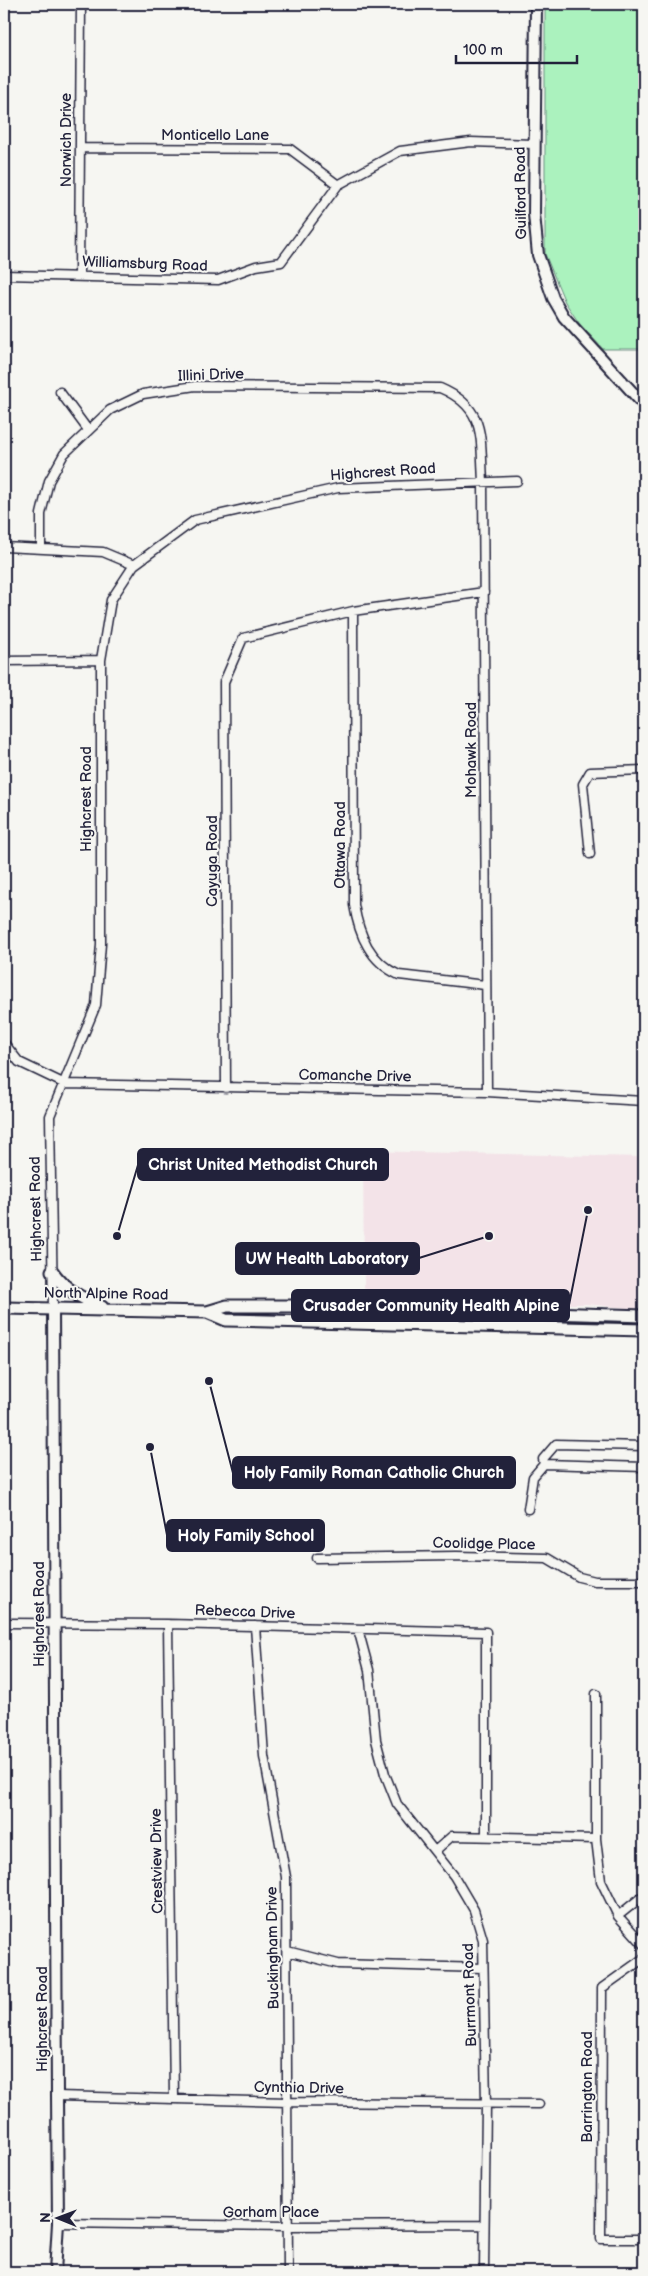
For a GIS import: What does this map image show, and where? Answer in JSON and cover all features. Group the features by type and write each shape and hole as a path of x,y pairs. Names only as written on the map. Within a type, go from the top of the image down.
{"main road":[{"path":"52,1271 61,1285 108,1309"},
{"name":"North Alpine Road","path":"4,1308 207,1312 227,1306 323,1306 644,1316"},
{"name":"North Alpine Road","path":"207,1312 226,1320 644,1330"}],"street":[{"name":"Norwich Drive","path":"79,276 81,4"},
{"name":"Guilford Road","path":"536,4 535,233 543,275 552,298 564,317 644,405"},
{"name":"Williamsburg Road","path":"4,275 218,280 256,266 281,262 338,185 400,151 471,142 534,144"},
{"name":"Monticello Lane","path":"80,148 290,149 338,185"},
{"name":"Illini Drive","path":"41,548 41,514 49,481 64,454 110,410 143,394 195,386 440,388 449,392 472,410"},
{"path":"60,392 88,430"},
{"name":"Mohawk Road","path":"472,410 479,424 483,481 487,1092"},
{"name":"Highcrest Road","path":"55,2272 58,2223 53,1308 50,1116 65,1084 96,1005 101,944 101,660 110,600 134,566 195,520 338,488 517,481"},
{"path":"4,547 103,552 134,566"},
{"path":"353,610 484,592"},
{"name":"Cayuga Road","path":"226,1088 224,682 243,638 353,610"},
{"name":"Ottawa Road","path":"353,610 354,905 358,925 373,956 389,970 399,975 485,985"},
{"path":"4,661 101,660"},
{"path":"590,854 583,784 590,772 644,770"},
{"path":"4,1043 19,1062 65,1084"},
{"name":"Comanche Drive","path":"65,1084 487,1092 644,1101"},
{"path":"528,1509 533,1477 544,1464 543,1459 556,1444 644,1446"},
{"path":"544,1464 644,1467"},
{"name":"Coolidge Place","path":"317,1558 547,1558 579,1577 595,1581 644,1581"},
{"name":"Rebecca Drive","path":"4,1623 168,1624 486,1632 486,1836"},
{"name":"Crestview Drive","path":"168,1624 174,2098"},
{"name":"Buckingham Drive","path":"255,1626 264,1756 286,1877 288,2272"},
{"name":"Burrmont Road","path":"358,1629 369,1670 376,1740 385,1774 397,1804 435,1851 474,1910 483,1940 486,2104 484,2272"},
{"path":"596,1694 596,1839 601,1881 618,1916 644,1945"},
{"path":"435,1851 452,1836 596,1839"},
{"path":"618,1916 644,1895"},
{"path":"287,1951 338,1964 483,1968"},
{"name":"Barrington Road","path":"644,1958 602,1988 601,2239 644,2239"},
{"name":"Cynthia Drive","path":"57,2096 288,2102 539,2104"},
{"name":"Gorham Place","path":"58,2223 288,2226 484,2225"}],"shaded area":[{"path":"363,1151 644,1157 644,1310 586,1304 552,1304 530,1301 525,1304 369,1295 364,1287"}],"green space":[{"path":"545,4 644,4 644,349 603,349 579,323 565,302 545,254"}],"place":[{"name":"Crusader Community Health Alpine","path":"588,1210"},
{"name":"Christ United Methodist Church","path":"117,1236"},
{"name":"UW Health Laboratory","path":"489,1236"},
{"name":"Holy Family Roman Catholic Church","path":"209,1381"},
{"name":"Holy Family School","path":"150,1447"}]}
